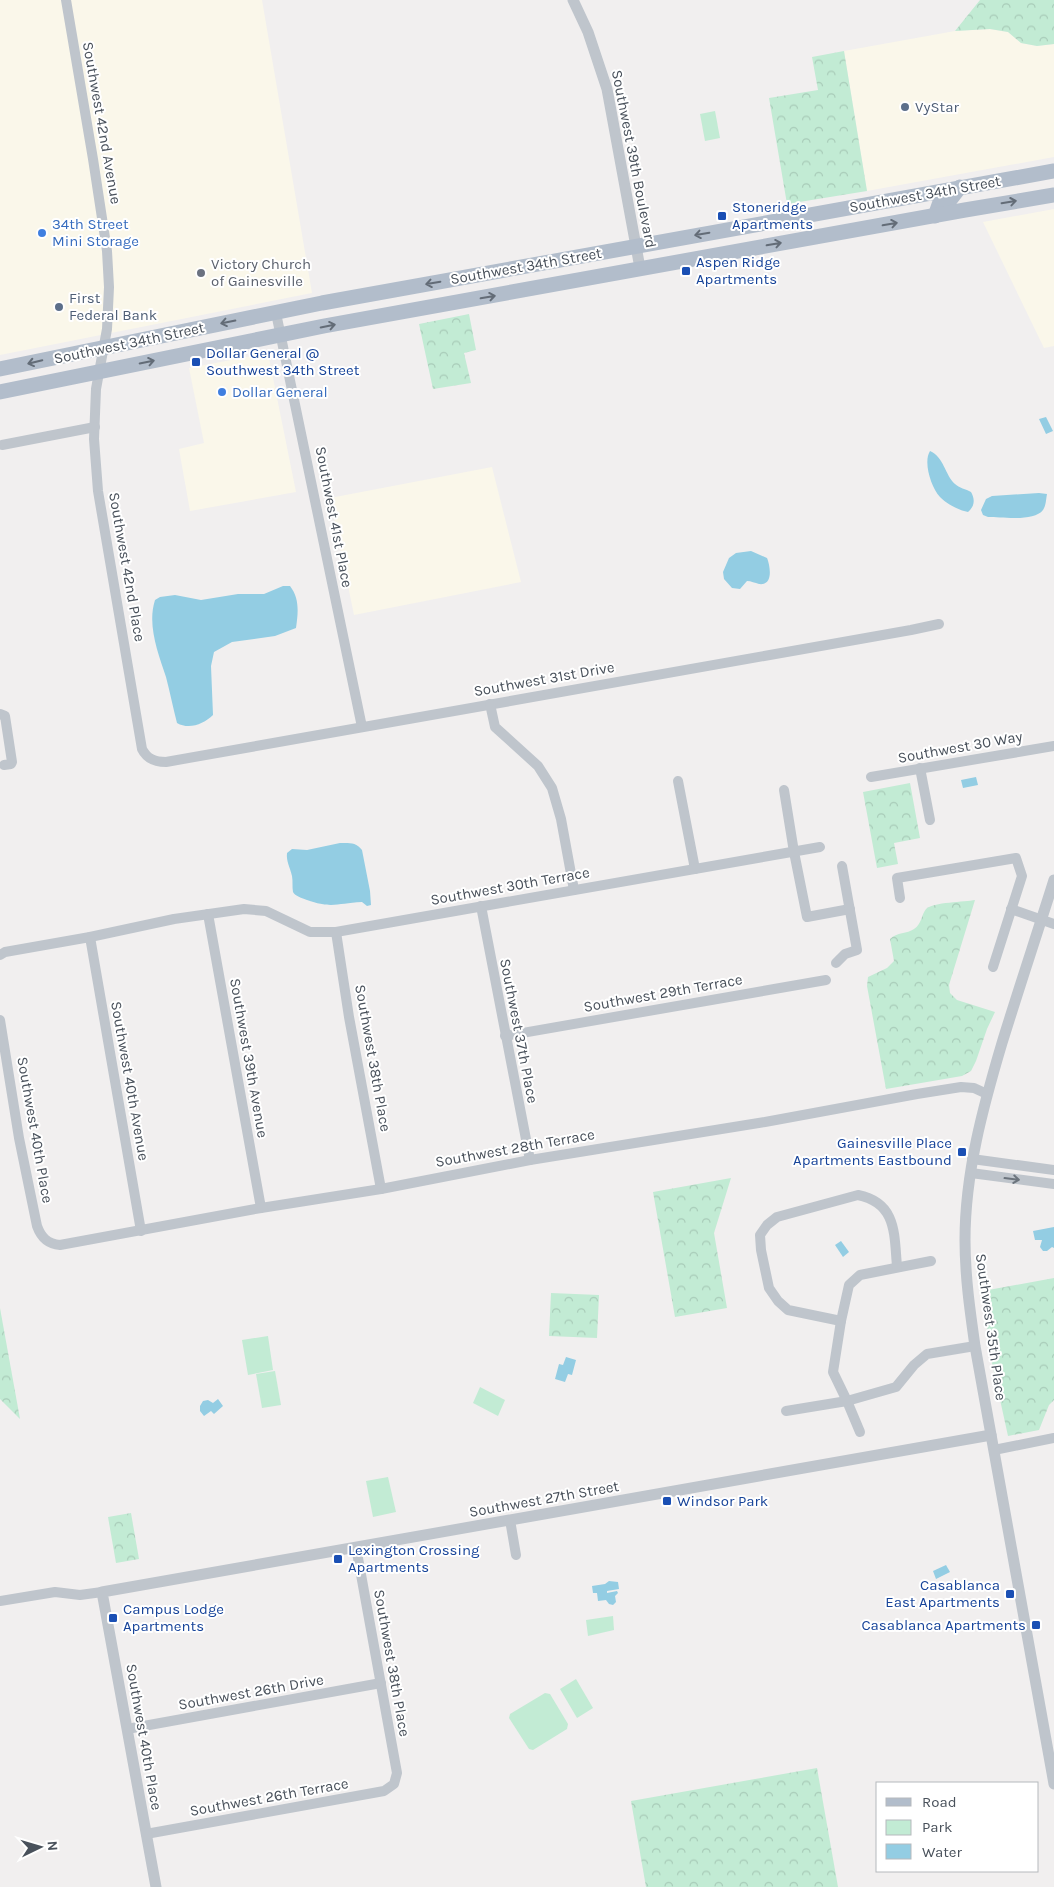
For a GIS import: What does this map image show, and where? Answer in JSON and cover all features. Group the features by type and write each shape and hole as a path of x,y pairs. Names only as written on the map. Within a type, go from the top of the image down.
{"main road":[{"name":"Southwest 34th Street","path":"0,369 276,313 1054,171"},
{"path":"965,210 976,196 985,193 991,182"},
{"path":"935,216 940,202 950,200 960,187"},
{"name":"Southwest 34th Street","path":"0,392 281,335 640,268 1054,195"}],"street":[{"name":"Southwest 42nd Avenue","path":"66,0 104,228 109,287 107,329 100,371"},
{"name":"Southwest 39th Boulevard","path":"573,0 588,32 607,89 640,268"},
{"name":"Southwest 41st Place","path":"276,313 362,727"},
{"name":"Southwest 42nd Place","path":"100,371 96,388 94,452 98,491 142,749 148,757 155,761"},
{"path":"2,445 95,427"},
{"name":"Southwest 31st Drive","path":"155,761 166,762 939,624"},
{"path":"490,704 495,727 538,766 552,788 561,819 574,890"},
{"path":"0,714 5,716 12,762 11,764 4,765"},
{"name":"Southwest 30 Way","path":"871,777 1054,746"},
{"path":"920,768 930,820"},
{"path":"678,781 695,869"},
{"path":"784,790 807,918 850,909"},
{"name":"Southwest 30th Terrace","path":"208,914 244,908 266,911 310,932 336,932 820,847"},
{"path":"900,898 897,878 1016,858 1022,876 993,967"},
{"path":"836,964 845,954 857,950 842,866"},
{"name":"Southwest 35th Place","path":"1054,880 987,1094 972,1159 965,1239 966,1278 975,1346 1054,1784"},
{"name":"Southwest 37th Place","path":"481,906 530,1160"},
{"path":"1011,909 1054,924"},
{"path":"0,955 5,952 208,914"},
{"name":"Southwest 39th Avenue","path":"208,914 261,1208"},
{"name":"Southwest 38th Place","path":"336,932 349,1017 381,1189"},
{"name":"Southwest 40th Avenue","path":"90,937 141,1231"},
{"name":"Southwest 29th Terrace","path":"505,1036 826,980"},
{"name":"Southwest 40th Place","path":"0,1020 37,1226 40,1236 48,1242"},
{"name":"Southwest 28th Terrace","path":"48,1242 60,1245 261,1208 381,1189 530,1160 766,1122 961,1086 974,1088 987,1094"},
{"path":"972,1159 1054,1170"},
{"path":"971,1173 1054,1184"},
{"path":"841,1322 788,1310 778,1301 769,1288 761,1250 760,1235 767,1225 777,1218 858,1195 871,1198 882,1205 893,1225 897,1266"},
{"path":"860,1432 833,1372 848,1286 860,1274 931,1261"},
{"path":"786,1411 846,1401 896,1387 914,1365 927,1354 975,1346"},
{"name":"Southwest 27th Street","path":"102,1592 991,1435"},
{"path":"994,1450 1054,1438"},
{"path":"510,1520 516,1556"},
{"name":"Southwest 38th Place","path":"356,1548 397,1773 394,1784"},
{"path":"0,1601 55,1592 80,1595 102,1592"},
{"name":"Southwest 40th Place","path":"102,1592 156,1887"},
{"name":"Southwest 26th Drive","path":"127,1729 381,1684"},
{"name":"Southwest 26th Terrace","path":"146,1834 384,1792 394,1784"}],"shaded area":[{"path":"0,0 262,0 312,293 0,355"},
{"path":"990,29 1008,32 1021,43 1037,46 1054,44 1054,157 867,191 844,51 955,31"},
{"path":"1054,209 1054,346 1044,348 983,222"},
{"path":"268,353 296,492 190,511 179,449 204,443 189,368"},
{"path":"492,467 521,582 354,615 330,498"}],"green space":[{"path":"980,0 1054,0 1054,44 1037,46 1021,43 1008,32 990,29 955,31"},
{"path":"844,51 867,191 787,204 769,98 818,90 812,57"},
{"path":"715,111 720,138 705,141 700,114"},
{"path":"469,314 476,350 464,353 471,383 433,389 419,324"},
{"path":"910,783 920,838 894,843 898,864 877,868 863,792"},
{"path":"975,900 949,985 950,993 957,1000 995,1012 976,1061 971,1071 962,1076 886,1089 867,986 868,977 887,968 894,961 890,939 917,927 926,909 942,904"},
{"path":"731,1178 714,1233 727,1308 675,1317 653,1192"},
{"path":"1054,1278 1054,1400 1049,1405 1039,1430 1008,1436 990,1354 983,1291"},
{"path":"551,1293 599,1295 597,1338 549,1336"},
{"path":"0,1308 20,1419 0,1399"},
{"path":"268,1336 273,1370 248,1375 242,1340"},
{"path":"275,1371 281,1405 262,1408 256,1374"},
{"path":"480,1387 505,1400 498,1416 473,1403"},
{"path":"388,1477 396,1512 373,1517 366,1481"},
{"path":"131,1513 139,1559 116,1563 108,1517"},
{"path":"613,1616 614,1630 588,1636 586,1620"},
{"path":"576,1679 593,1708 577,1718 560,1689"},
{"path":"545,1693 550,1694 568,1724 567,1729 533,1750 529,1749 509,1718 510,1714"},
{"path":"817,1768 838,1887 646,1887 631,1801"}],"water":[{"path":"1046,417 1053,431 1046,434 1039,419"},
{"path":"930,451 938,457 958,487 971,492 974,502 968,512 949,504 937,493 931,481 928,468 927,461"},
{"path":"1047,494 1045,504 1039,514 1033,516 1017,518 988,517 983,515 981,510 986,499 992,496"},
{"path":"751,551 767,558 770,574 767,582 759,584 747,581 740,589 732,588 724,579 723,572 729,558 736,553"},
{"path":"283,586 290,586 297,601 296,628 275,636 232,642 214,652 211,666 213,715 196,725 186,726 177,723 166,677 154,639 152,619 155,600 160,597 175,595 201,600 238,594 264,594"},
{"path":"976,777 978,785 963,788 961,780"},
{"path":"340,843 355,844 362,850 371,905 367,906 362,902 335,905 316,903 301,898 293,892 287,853 292,849 307,850"},
{"path":"1054,1227 1054,1248 1043,1251 1040,1247 1042,1240 1035,1240 1033,1231"},
{"path":"841,1241 849,1252 843,1257 835,1245"},
{"path":"566,1357 576,1360 572,1375 568,1374 565,1382 555,1379 559,1364 563,1365"},
{"path":"218,1399 223,1406 214,1414 211,1411 204,1416 200,1411 203,1401 208,1400 213,1403"},
{"path":"946,1565 950,1572 936,1579 933,1571"},
{"path":"609,1581 618,1582 619,1589 607,1591 607,1593 617,1591 618,1593 615,1596 616,1602 613,1605 609,1604 606,1600 598,1601 597,1593 593,1593 592,1586 605,1584"}],"place":[{"name":"VyStar","path":"905,107"},
{"name":"Stoneridge Apartments","path":"722,216"},
{"name":"34th Street Mini Storage","path":"42,233"},
{"name":"Aspen Ridge Apartments","path":"686,271"},
{"name":"Victory Church of Gainesville","path":"201,273"},
{"name":"First Federal Bank","path":"59,307"},
{"name":"Dollar General @ Southwest 34th Street","path":"196,362"},
{"name":"Dollar General","path":"222,392"},
{"name":"Gainesville Place Apartments Eastbound","path":"962,1152"},
{"name":"Windsor Park","path":"667,1501"},
{"name":"Lexington Crossing Apartments","path":"338,1559"},
{"name":"Casablanca East Apartments","path":"1010,1594"},
{"name":"Campus Lodge Apartments","path":"113,1618"},
{"name":"Casablanca Apartments","path":"1036,1625"}]}
